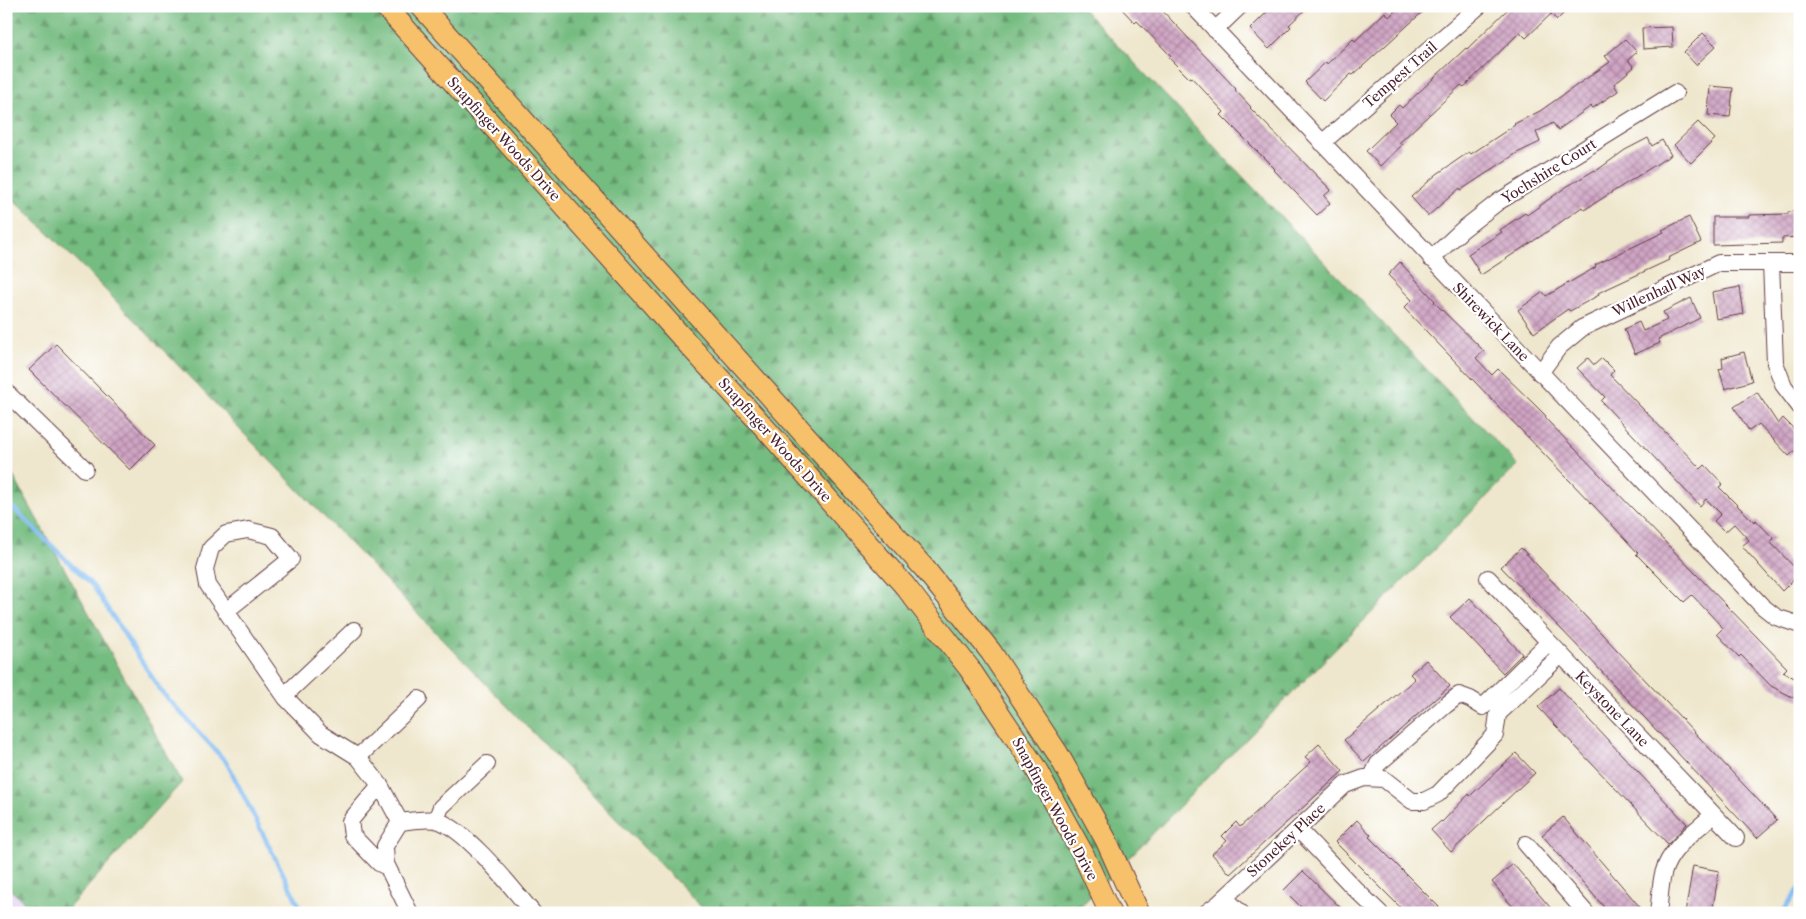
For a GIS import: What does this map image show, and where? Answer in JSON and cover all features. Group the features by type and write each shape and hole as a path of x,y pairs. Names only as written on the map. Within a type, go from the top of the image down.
{"main road":[{"name":"Snapfinger Woods Drive","path":"385,6 764,427 905,586 945,636 969,668 1035,767 1082,852 1110,913"},
{"name":"Snapfinger Woods Drive","path":"421,6 926,568 991,652 1058,754 1106,840 1139,913"}],"street":[{"name":"Shirewick Lane","path":"1192,6 1762,606 1776,617 1800,625"},
{"path":"1215,30 1240,6"},
{"name":"Tempest Trail","path":"1322,143 1479,6"},
{"name":"Yochshire Court","path":"1431,259 1462,230 1498,202 1675,93"},
{"name":"Willenhall Way","path":"1540,373 1559,347 1582,328 1719,263 1800,263"},
{"path":"1771,263 1775,363 1784,386 1800,407"},
{"path":"6,392 85,469"},
{"path":"226,611 291,559 272,536 248,530 226,534 211,548 205,569 208,585 226,611 285,695 321,734 358,757 380,785 400,822"},
{"name":"Keystone Lane","path":"1488,578 1736,838"},
{"path":"945,636 964,617"},
{"path":"285,695 354,630"},
{"path":"1548,643 1483,707 1470,699 1459,696 1446,704 1378,764 1371,778 1384,779 1412,801 1424,801 1438,794 1495,735 1498,714 1561,655"},
{"path":"358,757 419,699"},
{"path":"436,820 441,807 487,764"},
{"name":"Stonekey Place","path":"1206,913 1225,898 1346,785 1364,778 1371,778"},
{"path":"380,785 350,821 352,835 379,863 388,867"},
{"path":"1658,913 1663,873 1668,861 1677,849 1713,815"},
{"path":"400,822 436,820 452,828 495,867 533,913"},
{"path":"400,822 385,846 388,867 410,913"},
{"path":"1298,829 1380,913"},
{"path":"1526,844 1586,913"},
{"path":"1225,898 1241,913"}],"shaded area":[{"path":"6,886 37,913 6,913"}],"green space":[{"path":"6,6 1080,6 1518,465 1074,913 707,913 86,270 6,192"},
{"path":"6,463 182,782 64,913 37,913 6,886"}],"building":[{"path":"1119,6 1158,6 1236,89 1250,108 1331,190 1324,196 1330,203 1317,215 1275,169 1221,115 1224,112 1191,77 1189,78 1169,58 1171,56 1137,21 1135,23"},
{"path":"1273,6 1309,6 1289,25 1291,27 1269,49 1250,29"},
{"path":"1400,6 1429,6 1323,101 1305,82 1353,39 1355,41 1385,12 1389,17"},
{"path":"1511,6 1571,6 1557,20 1551,14 1526,38 1520,32 1464,87 1461,85 1399,143 1402,145 1380,166 1366,151 1396,122 1389,115 1399,105 1402,108"},
{"path":"1672,27 1673,47 1643,49 1642,28"},
{"path":"1703,33 1716,46 1696,65 1684,52"},
{"path":"1625,39 1637,52 1628,60 1634,67 1614,84 1618,91 1593,108 1591,106 1558,130 1553,123 1536,132 1540,142 1517,153 1461,190 1460,188 1428,216 1411,197 1437,174 1469,152 1471,154 1514,124 1540,111 1610,62 1605,56"},
{"path":"1710,86 1733,88 1730,117 1708,115"},
{"path":"1698,122 1715,139 1691,163 1674,145"},
{"path":"1648,138 1652,146 1662,140 1671,155 1584,210 1582,207 1481,275 1468,254 1502,232 1500,230 1525,213 1527,215 1566,187 1596,171 1625,150"},
{"path":"1800,211 1800,237 1782,238 1782,243 1713,245 1713,217 1749,217 1749,215 1788,214 1788,212"},
{"path":"1689,217 1701,242 1668,258 1669,260 1598,293 1599,295 1570,311 1568,309 1534,333 1518,310 1543,292 1546,296 1596,267 1595,265 1664,232 1662,230"},
{"path":"1400,262 1434,302 1484,351 1476,358 1492,375 1498,369 1535,405 1546,416 1545,418 1787,668 1783,672 1800,681 1800,701 1771,686 1741,655 1739,657 1717,634 1723,628 1692,595 1684,602 1636,554 1638,553 1615,528 1404,308 1412,300 1388,275"},
{"path":"1740,287 1744,314 1716,319 1712,292"},
{"path":"1691,298 1700,318 1658,339 1660,343 1635,354 1624,329 1639,322 1643,331 1667,320 1663,312"},
{"path":"56,344 155,445 130,470 29,370"},
{"path":"1744,352 1752,381 1725,389 1719,369 1723,368 1722,358"},
{"path":"1588,358 1594,365 1602,358 1614,370 1610,375 1701,469 1705,465 1723,484 1719,487 1774,539 1770,542 1800,573 1782,591 1742,546 1749,540 1734,524 1725,532 1714,521 1721,514 1706,499 1700,506 1601,401 1605,397 1577,368"},
{"path":"1757,392 1778,424 1783,418 1800,435 1800,446 1789,456 1759,424 1749,431 1734,407"},
{"path":"1521,548 1777,820 1757,838 1501,567"},
{"path":"1470,598 1522,654 1503,673 1450,617"},
{"path":"1426,660 1450,686 1364,762 1344,740 1415,679 1410,674"},
{"path":"1559,688 1687,824 1668,844 1538,707"},
{"path":"1319,744 1343,771 1230,874 1212,854 1227,841 1222,836 1236,822 1240,827 1311,762 1305,757"},
{"path":"1516,753 1535,773 1451,852 1431,830"},
{"path":"1563,817 1645,913 1609,913 1542,835"},
{"path":"1357,820 1371,835 1369,837 1445,913 1406,913 1335,842"},
{"path":"1513,864 1555,913 1518,913 1492,882"},
{"path":"1693,866 1719,871 1712,913 1685,913"},
{"path":"1303,871 1346,913 1307,913 1284,890"}],"waterway":[{"path":"6,501 93,586 161,691 227,763 303,913"},
{"path":"1782,913 1800,888"}]}
